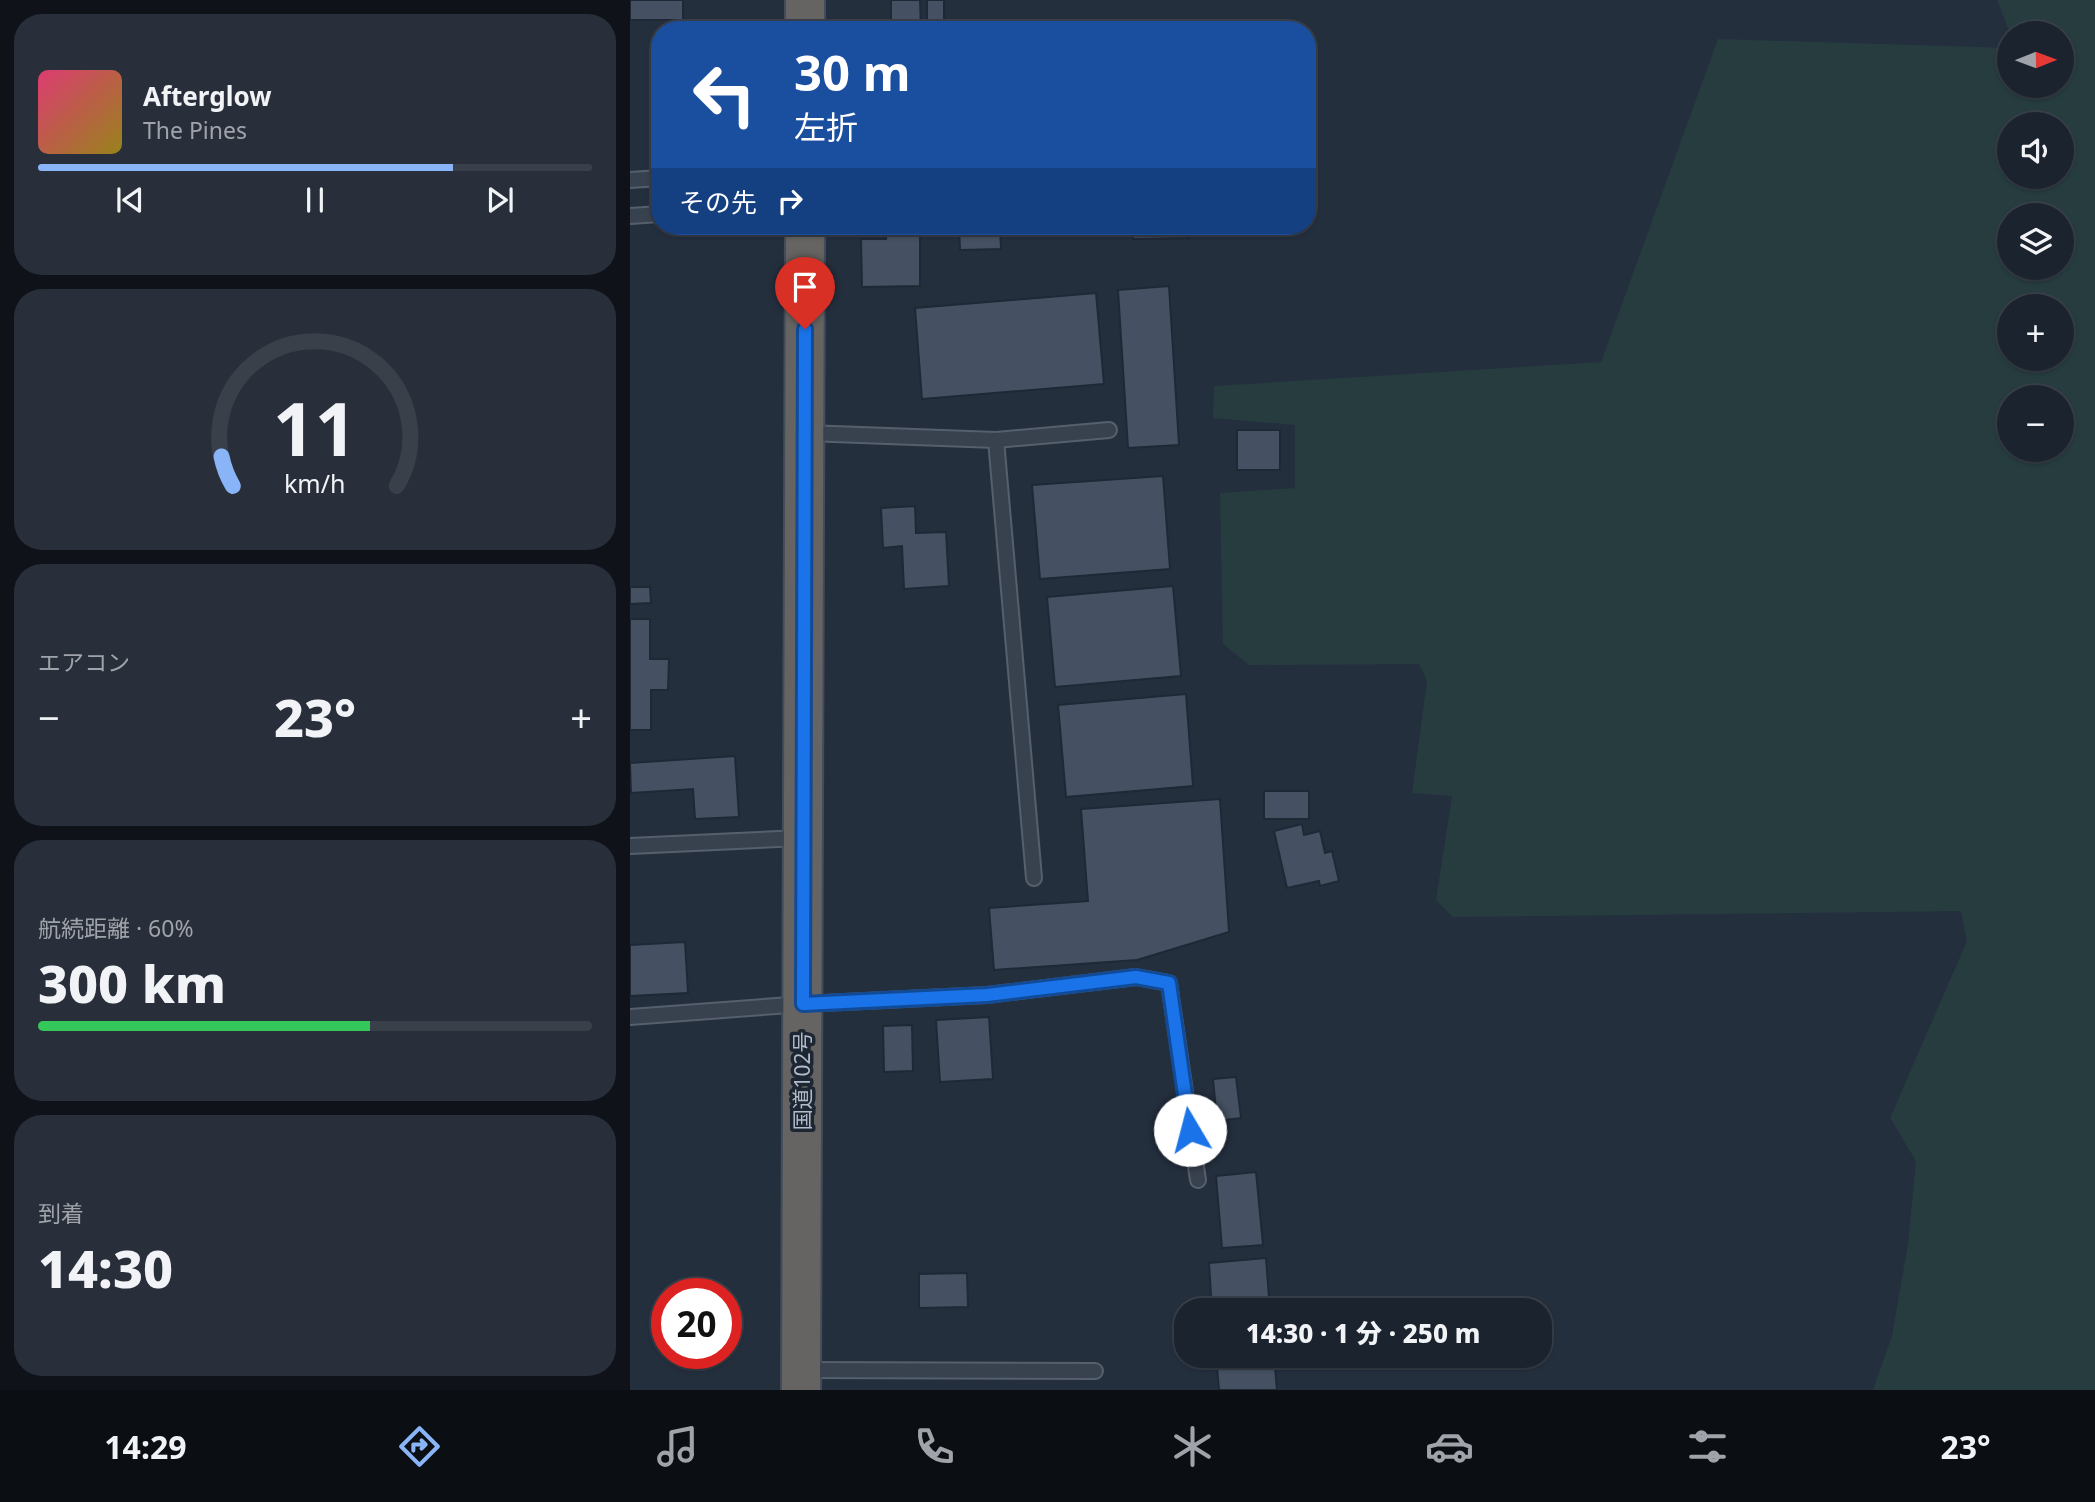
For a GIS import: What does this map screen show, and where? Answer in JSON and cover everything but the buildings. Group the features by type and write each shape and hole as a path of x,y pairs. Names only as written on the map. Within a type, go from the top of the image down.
{"highway":[{"path":"805,0 805,21"},
{"name":"国道102号","path":"801,1380 805,235"}],"lane":[{"path":"630,180 651,179"},
{"path":"630,216 651,215"},
{"path":"805,432 996,440 1109,430"},
{"path":"996,440 1034,878"},
{"path":"630,846 803,837"},
{"path":"630,1017 803,1004 987,995 1136,977 1169,983 1198,1180"},
{"path":"801,1380 1095,1371"}],"green space":[{"path":"1997,0 2095,0 2095,1390 1873,1390 1892,1336 1908,1244 1916,1161 1890,1118 1967,941 1961,911 1453,917 1436,900 1452,796 1412,793 1427,681 1419,664 1249,665 1223,644 1220,493 1295,488 1295,425 1213,418 1214,386 1601,362 1718,39 1997,48 1997,98 2074,98 2074,21 2005,21"}],"route":[{"path":"805,329 803,1004 987,995 1136,977 1169,983 1190,1130"}]}
